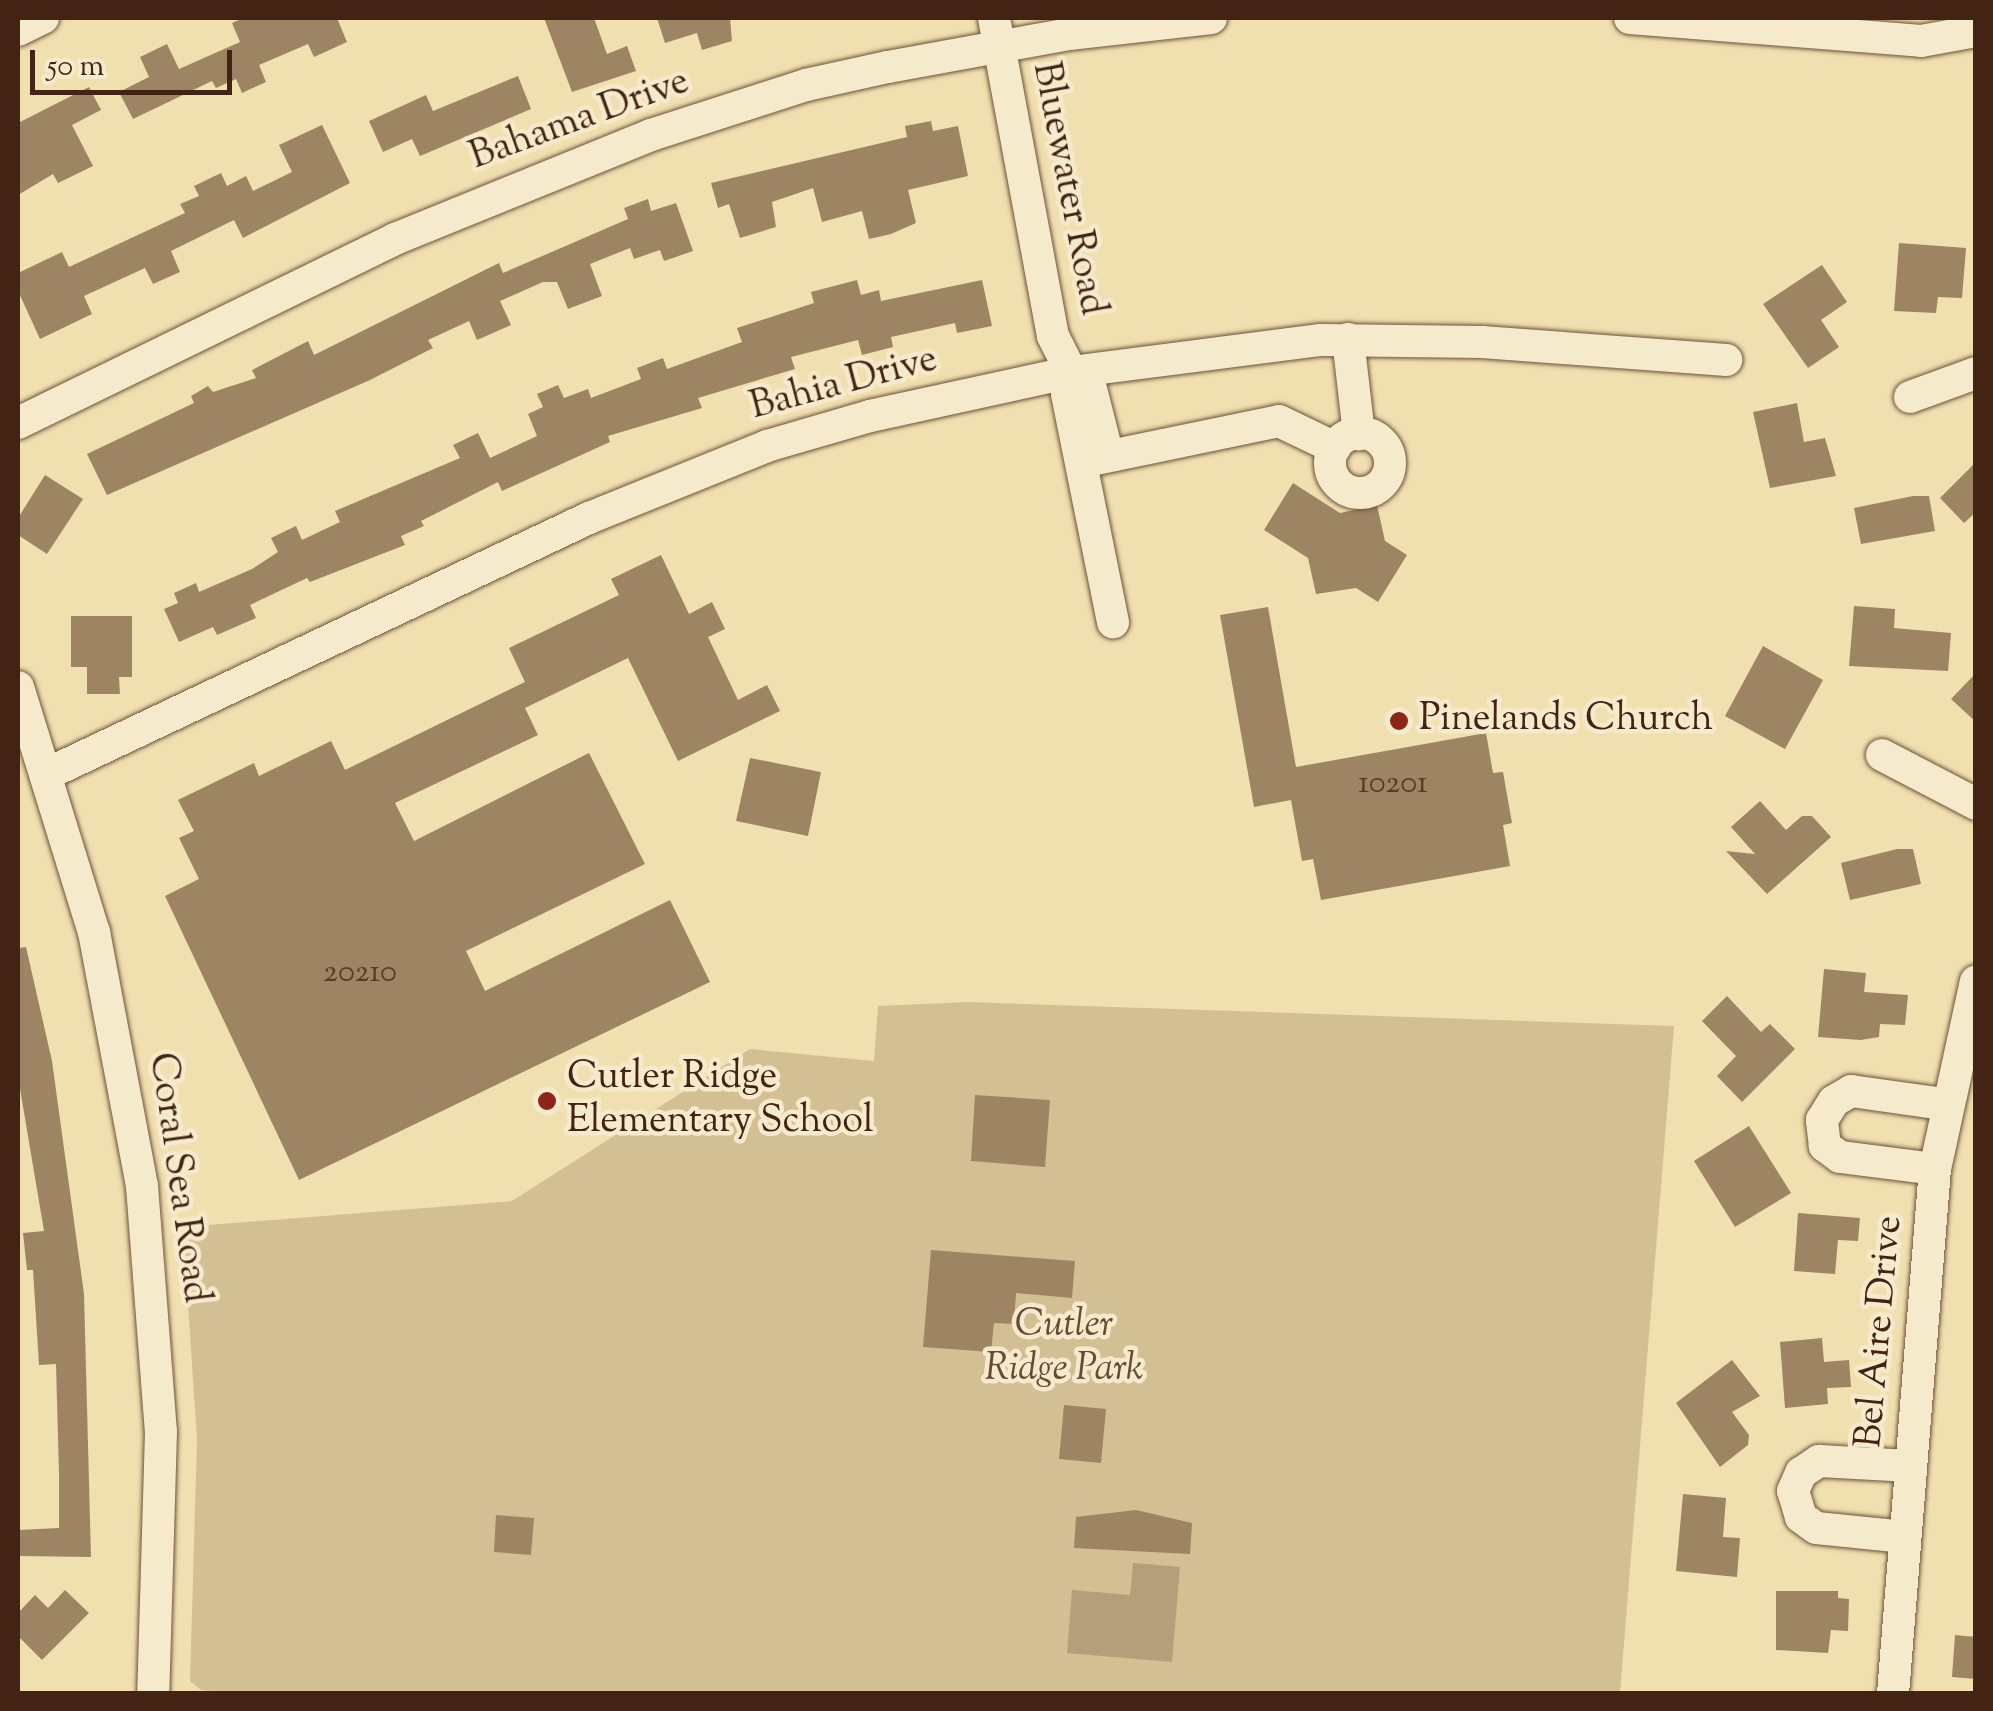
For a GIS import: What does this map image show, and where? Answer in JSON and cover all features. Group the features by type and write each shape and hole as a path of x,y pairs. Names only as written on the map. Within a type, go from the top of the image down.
{"street":[{"path":"18,30 43,18"},
{"name":"Bahama Drive","path":"18,423 395,238 588,156 806,85 997,32 1211,18"},
{"path":"1630,18 1921,41 1976,31"},
{"name":"Bluewater Road","path":"997,32 1053,336 1070,372 1090,385 1113,622"},
{"path":"1095,459 1279,420 1347,441 1348,339"},
{"name":"Bahia Drive","path":"49,774 709,468 828,428 1070,372 1348,339 1726,360"},
{"path":"1910,397 1976,373"},
{"name":"Coral Sea Road","path":"18,687 49,774 112,1012 146,1220 162,1432 154,1694"},
{"path":"1882,756 1976,804"},
{"name":"Bel Aire Drive","path":"1893,1694 1934,1169 1944,1104 1976,981"},
{"path":"1934,1169 1840,1157 1825,1146 1822,1120 1834,1101 1851,1091 1944,1104"},
{"path":"1905,1537 1816,1528 1800,1517 1792,1491 1801,1473 1819,1462 1911,1466"}],"green space":[{"name":"Cutler Ridge Park","path":"968,1002 1674,1026 1620,1693 242,1694 201,1690 190,1681 197,1440 183,1227 512,1201 750,1049 874,1061 878,1006"}],"shaded area":[{"path":"1133,1563 1180,1567 1172,1662 1067,1653 1072,1590 1130,1595"}],"building":[{"path":"244,18 337,18 347,42 314,57 308,44 259,65 266,82 242,93 236,79 216,88 212,81 133,119 119,92 149,77 140,57 167,44 179,69 240,42 232,23"},
{"path":"544,18 594,18 607,54 627,46 636,71 572,92"},
{"path":"657,18 730,18 732,41 702,50 697,33 665,43"},
{"path":"518,76 531,109 420,156 412,139 383,152 369,121 426,95 433,111"},
{"path":"89,87 101,110 72,125 93,166 58,183 53,174 18,195 18,123"},
{"path":"931,121 933,131 958,126 968,176 908,190 916,223 891,234 869,239 862,211 822,222 813,188 772,202 776,227 740,238 729,204 718,208 711,183 907,137 905,126"},
{"path":"322,125 350,183 243,238 234,220 171,251 180,272 153,284 145,268 84,296 92,314 40,339 18,291 18,273 62,252 69,267 185,213 180,204 199,196 194,186 221,173 227,186 246,176 253,191 292,172 279,145"},
{"path":"648,199 651,211 676,203 693,251 664,261 660,250 634,259 630,248 590,264 602,296 568,309 557,282 543,282 500,301 511,325 477,340 469,321 428,340 433,348 370,380 107,495 87,454 194,403 191,396 208,386 213,392 256,378 252,370 308,341 314,355 499,263 503,273 628,219 624,208"},
{"path":"1899,243 1966,248 1962,298 1938,297 1936,313 1894,311"},
{"path":"1822,265 1847,302 1821,320 1839,347 1808,368 1763,304"},
{"path":"857,280 861,295 879,290 881,301 982,280 992,326 957,333 955,323 891,337 893,347 862,355 858,340 791,357 795,369 698,398 702,408 608,436 610,442 502,491 498,482 421,521 424,526 401,536 405,545 310,582 307,578 250,605 256,618 217,635 213,627 179,642 164,609 178,603 174,593 196,583 199,592 252,569 278,552 271,538 296,526 302,540 340,522 335,511 460,458 453,445 478,433 490,458 537,436 528,414 543,407 537,394 558,385 564,398 588,389 591,398 641,379 637,368 663,358 667,369 742,342 737,328 814,303 811,292"},
{"path":"1797,403 1804,442 1825,438 1836,476 1770,488 1753,412"},
{"path":"1976,462 1976,512 1964,523 1940,498"},
{"path":"45,475 83,499 47,554 18,535 18,518"},
{"path":"1293,483 1340,513 1377,505 1385,541 1407,555 1378,602 1356,588 1316,594 1308,558 1264,530"},
{"path":"1929,496 1935,531 1861,544 1854,508"},
{"path":"661,555 689,614 712,602 725,629 708,637 738,700 767,685 780,711 678,761 628,658 525,708 538,735 395,803 414,841 589,753 645,864 466,951 485,991 670,900 710,982 299,1180 165,896 199,879 179,838 194,831 178,800 254,763 259,776 331,741 345,770 525,682 509,648 619,595 611,579"},
{"path":"1854,606 1895,609 1894,628 1951,633 1948,671 1849,666"},
{"path":"1268,607 1296,767 1486,733 1493,773 1503,772 1512,823 1503,825 1510,866 1321,900 1313,859 1302,861 1291,800 1254,807 1220,615"},
{"path":"71,616 132,616 132,677 119,677 120,694 87,694 87,667 71,667"},
{"path":"1763,646 1823,680 1785,749 1725,716"},
{"path":"1976,673 1976,722 1951,699"},
{"path":"750,758 821,772 808,836 736,821"},
{"path":"1760,801 1786,830 1802,816 1812,816 1831,837 1767,894 1726,851 1755,854 1731,827"},
{"path":"1897,849 1913,849 1921,884 1850,900 1841,863"},
{"path":"26,947 52,1061 84,1294 91,1557 18,1556 18,1530 59,1528 56,1364 39,1365 33,1270 27,1270 23,1233 44,1231 18,1077 18,948"},
{"path":"1824,969 1866,973 1864,992 1908,995 1905,1025 1880,1024 1879,1037 1861,1040 1818,1037"},
{"path":"1727,996 1761,1032 1770,1024 1795,1049 1742,1102 1717,1076 1736,1056 1702,1021"},
{"path":"975,1095 1050,1100 1045,1167 971,1161"},
{"path":"1749,1126 1791,1193 1735,1227 1694,1161"},
{"path":"1798,1213 1860,1218 1858,1241 1838,1240 1835,1274 1794,1271"},
{"path":"931,1250 1075,1261 1072,1298 1016,1293 1014,1324 994,1323 991,1352 923,1347"},
{"path":"1822,1338 1824,1362 1849,1360 1851,1387 1827,1388 1828,1404 1785,1408 1780,1342"},
{"path":"1732,1360 1760,1396 1732,1412 1749,1435 1748,1445 1720,1467 1676,1403"},
{"path":"1064,1405 1106,1409 1101,1463 1059,1459"},
{"path":"1683,1494 1726,1498 1723,1537 1740,1538 1737,1577 1676,1571"},
{"path":"1136,1510 1192,1523 1190,1554 1074,1548 1076,1517"},
{"path":"496,1515 534,1518 531,1555 494,1552"},
{"path":"65,1590 89,1613 42,1660 18,1636 18,1613 35,1595 48,1608"},
{"path":"1776,1591 1838,1591 1838,1598 1849,1599 1848,1631 1831,1630 1828,1653 1776,1650"},
{"path":"1955,1635 1976,1637 1976,1679 1952,1677"}],"place":[{"name":"Pinelands Church","path":"1399,721"},
{"name":"Cutler Ridge Elementary School","path":"547,1101"}]}
